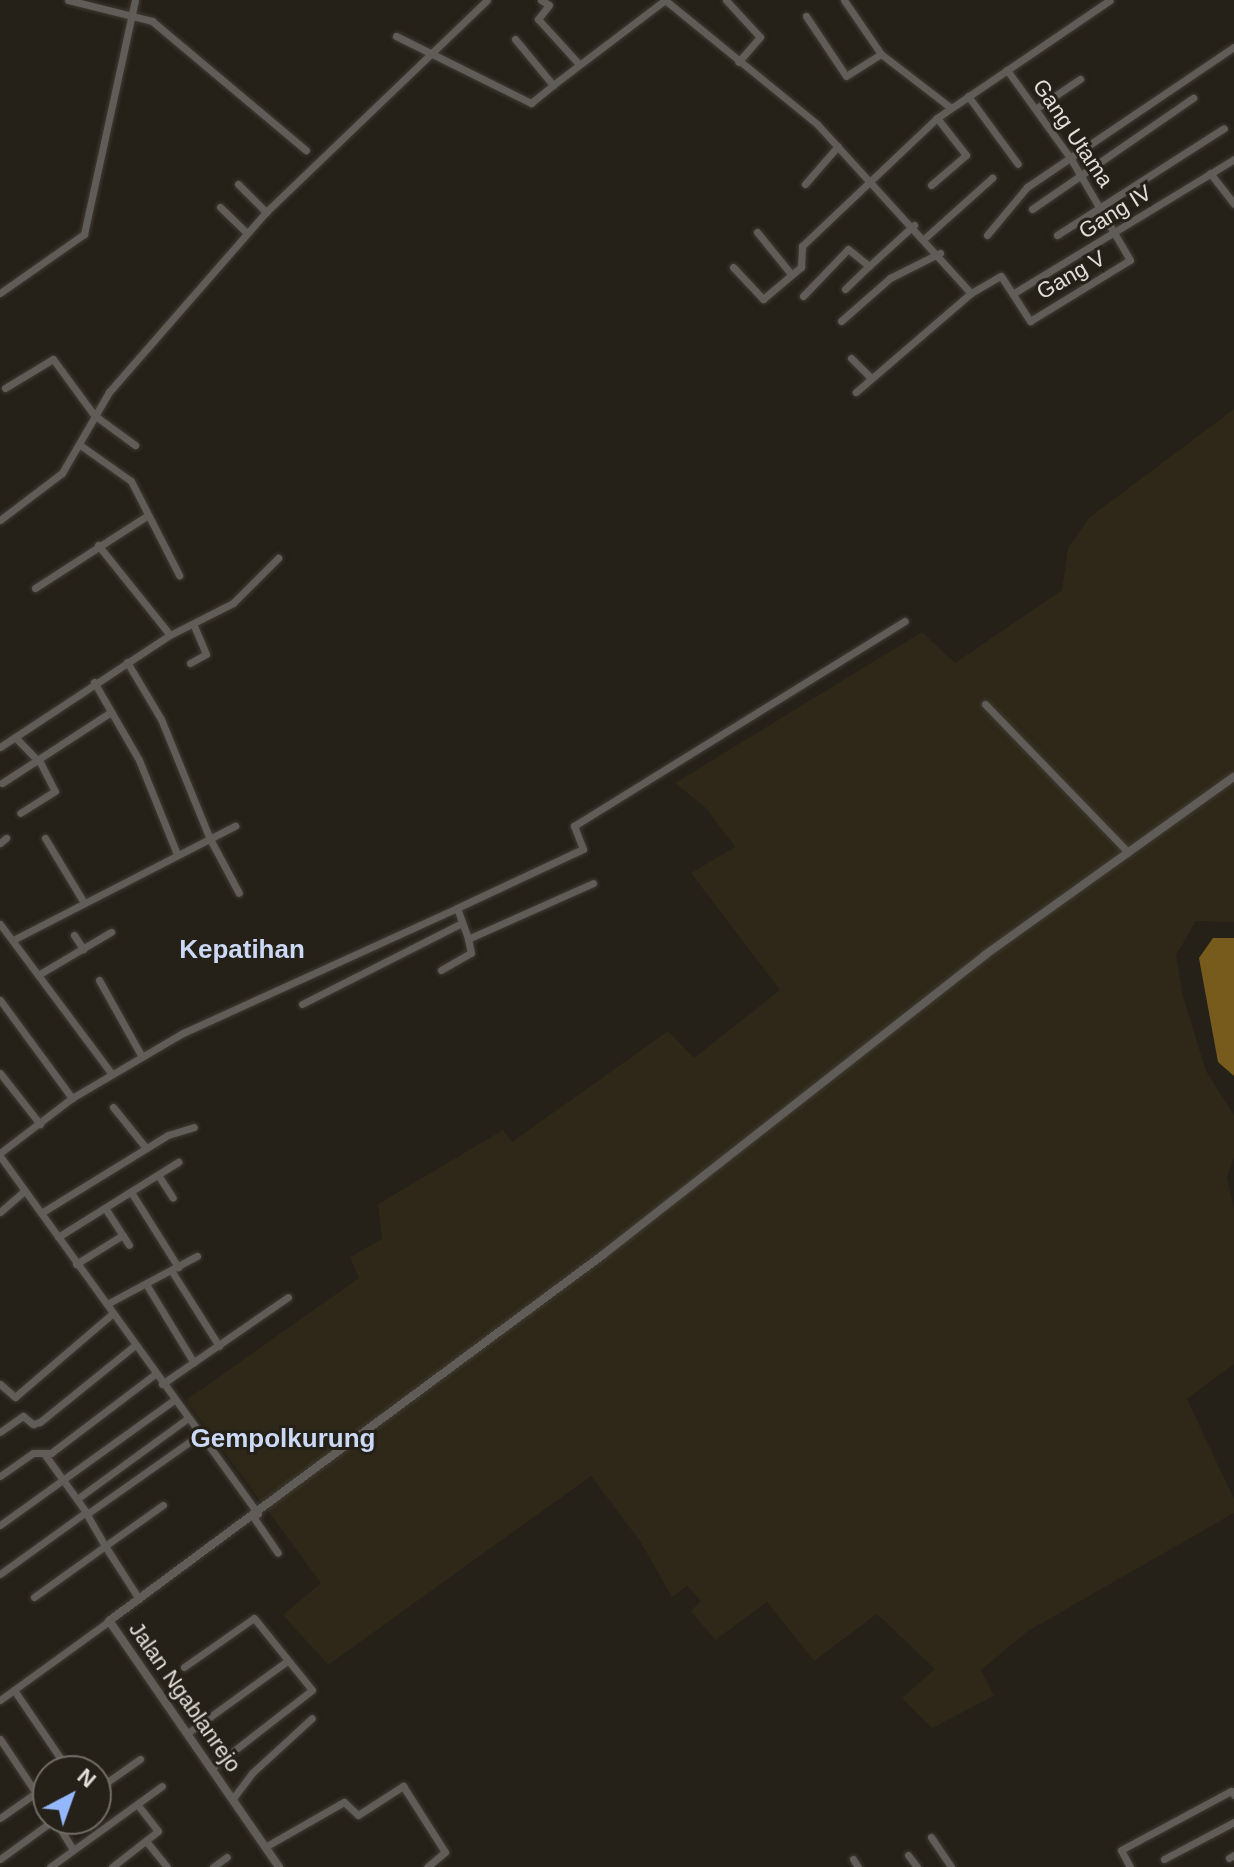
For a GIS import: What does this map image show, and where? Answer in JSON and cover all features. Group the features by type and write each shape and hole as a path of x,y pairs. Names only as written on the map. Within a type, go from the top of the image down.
{"street":[{"path":"68,0 152,21 306,150"},
{"path":"0,293 84,234 135,0"},
{"path":"0,520 55,481 80,445 94,415 266,212 487,0"},
{"path":"541,0 549,6 538,19 579,64"},
{"path":"396,36 428,55 531,103 665,0 838,146 926,237 971,293"},
{"path":"726,0 760,37 738,62"},
{"path":"844,0 881,54 951,108"},
{"path":"733,267 762,299 804,263 801,247 869,178 937,118 1110,0"},
{"path":"806,16 846,76 881,54"},
{"path":"515,39 553,85"},
{"path":"987,235 1027,187 1234,47"},
{"name":"Gang Utama","path":"1007,70 1071,159 1130,260"},
{"path":"1037,108 1080,79"},
{"path":"968,96 1018,164"},
{"path":"1032,209 1193,98"},
{"path":"931,185 966,155 937,118"},
{"path":"1057,235 1224,128"},
{"path":"805,184 838,146"},
{"name":"Gang IV","path":"1014,293 1234,159"},
{"path":"1210,173 1234,204"},
{"path":"926,237 992,178"},
{"path":"238,184 266,212"},
{"path":"220,207 247,233"},
{"path":"845,289 914,225"},
{"path":"757,232 792,275"},
{"path":"803,296 848,249 869,266"},
{"path":"841,321 890,278 940,253"},
{"name":"Gang V","path":"1014,293 1030,321 1130,260"},
{"path":"856,392 971,293 999,275 1014,293"},
{"path":"851,358 871,378"},
{"path":"5,388 51,359 94,415 135,445"},
{"path":"80,445 131,481 145,517 179,575"},
{"path":"35,588 145,517"},
{"path":"98,545 170,635"},
{"path":"0,747 94,682 170,635 242,597 278,558"},
{"path":"278,1553 188,1418 0,1155 72,1098 141,1055 583,849 574,826 905,621"},
{"path":"190,663 206,654 193,624"},
{"path":"127,662 169,736 210,839 239,893"},
{"path":"94,682 139,760 177,854"},
{"path":"985,704 1128,852"},
{"path":"2,783 111,712"},
{"path":"15,737 36,760 55,794 20,813"},
{"name":"Jalan Ngablanrejo","path":"279,1867 234,1797 109,1621 256,1516 604,1254 956,977 1234,777"},
{"path":"13,940 83,901 235,826"},
{"path":"45,838 83,901"},
{"path":"468,939 593,883"},
{"path":"441,970 471,953 457,908"},
{"path":"302,1004 462,923"},
{"path":"0,924 111,1073"},
{"path":"38,975 111,932"},
{"path":"74,935 83,949"},
{"path":"330,968 337,984"},
{"path":"99,980 141,1055"},
{"path":"0,1000 72,1098"},
{"path":"0,1073 40,1124"},
{"path":"113,1107 146,1148"},
{"path":"41,1213 146,1148 194,1127"},
{"path":"58,1237 178,1162"},
{"path":"158,1175 173,1198"},
{"path":"0,1212 24,1191"},
{"path":"131,1192 219,1346"},
{"path":"105,1208 129,1245"},
{"path":"76,1264 123,1235"},
{"path":"107,1304 197,1256"},
{"path":"146,1284 194,1363"},
{"path":"162,1384 288,1297"},
{"path":"15,1397 113,1313"},
{"path":"0,1384 15,1397 23,1416 33,1424 40,1422 135,1345"},
{"path":"45,1455 155,1374"},
{"path":"0,1525 64,1482 174,1400"},
{"path":"0,1432 23,1416"},
{"path":"77,1499 188,1418"},
{"path":"0,1574 199,1435"},
{"path":"0,1476 33,1453 45,1455 77,1499 139,1599"},
{"path":"34,1597 163,1505"},
{"path":"184,1667 254,1618 312,1693 213,1767"},
{"path":"0,1700 109,1621"},
{"path":"189,1732 287,1661"},
{"path":"14,1690 58,1755"},
{"path":"234,1797 252,1773 312,1718"},
{"path":"0,1739 32,1791"},
{"path":"112,1779 140,1759"},
{"path":"50,1867 162,1786"},
{"path":"265,1847 344,1802 356,1816 403,1786 445,1852 427,1867"},
{"path":"1130,1867 1121,1850 1231,1791 1234,1795"},
{"path":"0,1818 32,1795"},
{"path":"112,1867 158,1829 137,1804"},
{"path":"1164,1859 1234,1822"},
{"path":"0,1859 33,1835"},
{"path":"64,1835 73,1850"},
{"path":"931,1837 951,1867"},
{"path":"146,1841 167,1867"},
{"path":"908,1855 917,1867"},
{"path":"213,1867 227,1857"},
{"path":"853,1859 858,1867"}],"shaded area":[{"path":"1234,409 1234,922 1196,921 1176,955 1183,996 1206,1071 1234,1115 1234,1158 1227,1177 1234,1209 1234,1364 1187,1399 1234,1499 1234,1513 1028,1631 981,1670 994,1696 932,1728 902,1698 935,1669 877,1614 814,1661 767,1602 715,1640 691,1611 701,1601 687,1586 672,1597 640,1541 591,1476 328,1665 283,1615 321,1583 186,1400 359,1278 350,1257 382,1239 378,1204 503,1130 512,1142 668,1031 694,1058 780,990 691,873 735,847 706,808 675,783 922,632 955,663 1062,590 1068,548 1090,517"},
{"path":"1213,938 1234,938 1234,1076 1218,1062 1199,958"}],"district":[{"name":"Kepatihan","path":"242,950"},
{"name":"Gempolkurung","path":"283,1439"}]}
